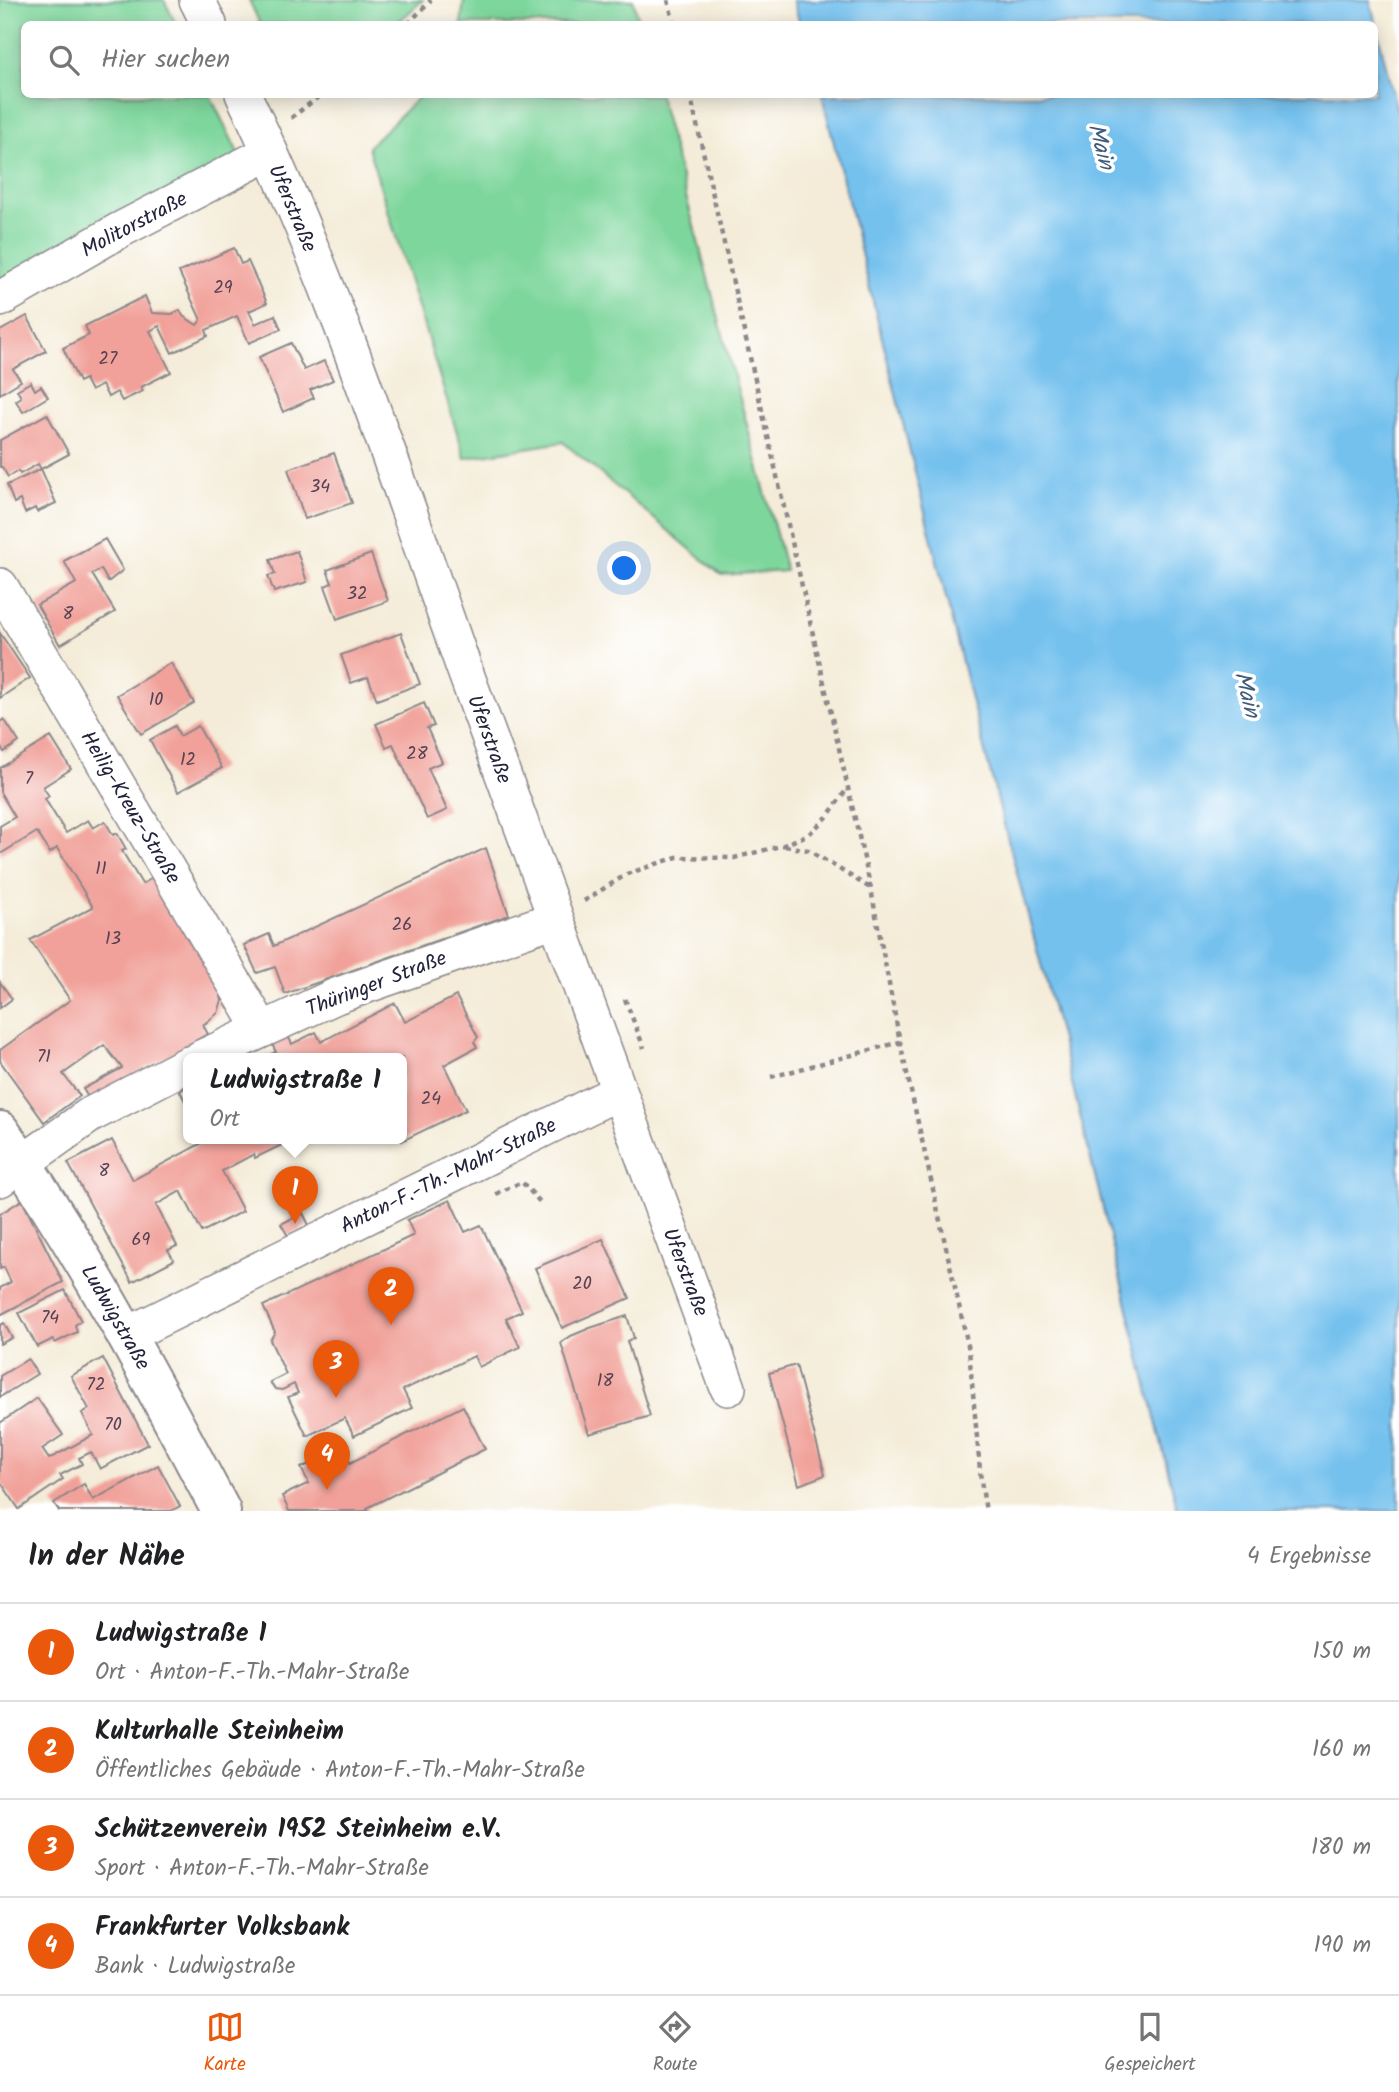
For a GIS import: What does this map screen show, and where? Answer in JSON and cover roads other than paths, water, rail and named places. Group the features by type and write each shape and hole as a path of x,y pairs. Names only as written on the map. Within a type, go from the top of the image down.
{"main road":[{"name":"Ludwigstraße","path":"0,1130 12,1172 127,1335 221,1511"}],"street":[{"path":"197,0 208,21"},
{"name":"Uferstraße","path":"245,98 334,305 565,911 618,1092 728,1388"},
{"name":"Molitorstraße","path":"0,299 120,230 270,152"},
{"name":"Heilig-Kreuz-Straße","path":"2,594 261,1028"},
{"name":"Thüringer Straße","path":"211,1053 261,1028 359,987 565,911"},
{"path":"12,1172 90,1115 183,1067"},
{"name":"Anton-F.-Th.-Mahr-Straße","path":"127,1335 618,1092"}],"water":[{"path":"793,0 1370,0 1375,21 799,21"},
{"name":"Main","path":"1378,33 1399,119 1399,1511 1178,1511 1067,1063 973,707 823,98 1378,98"}],"place":[{"name":"Ludwigstraße 1","path":"295,1224"},
{"name":"Kulturhalle Steinheim","path":"391,1325"},
{"name":"Schützenverein 1952 Steinheim e.V.","path":"336,1398"},
{"name":"Frankfurter Volksbank","path":"327,1490"}]}
